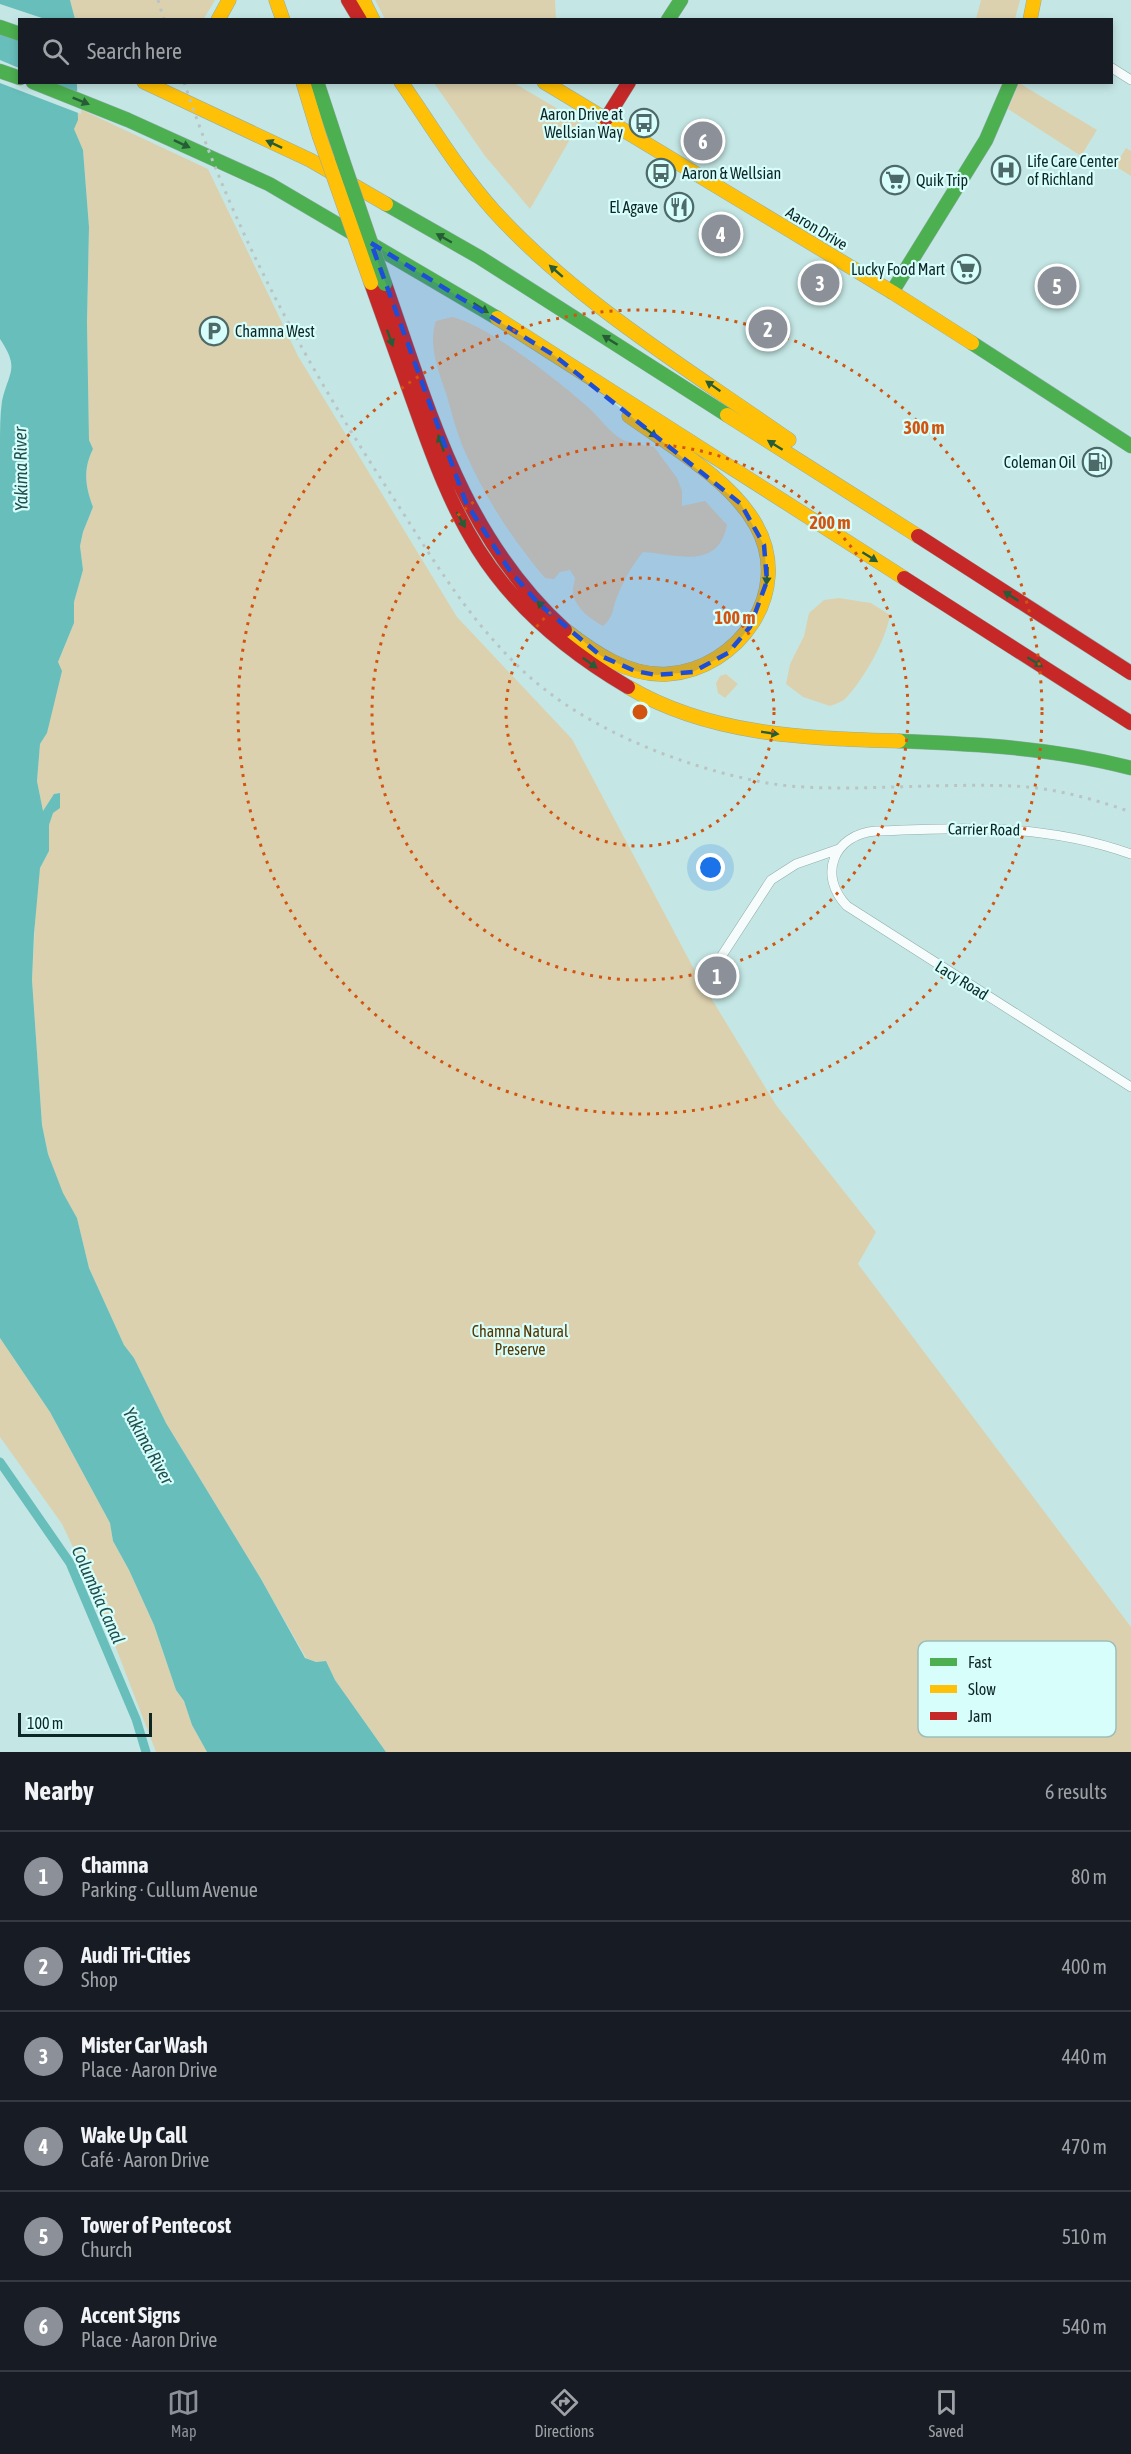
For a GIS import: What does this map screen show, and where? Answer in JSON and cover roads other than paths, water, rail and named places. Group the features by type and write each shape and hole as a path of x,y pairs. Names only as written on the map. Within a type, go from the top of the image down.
{"main road":[{"path":"219,18 229,0"},
{"path":"276,0 282,18"},
{"path":"289,0 295,18"},
{"path":"348,0 359,18"},
{"path":"363,0 372,18"},
{"path":"670,18 681,0"},
{"path":"1031,18 1034,0"},
{"path":"0,15 18,20"},
{"path":"0,27 18,33"},
{"path":"0,71 18,77"},
{"path":"38,84 129,120 268,184 457,293 1131,723"},
{"path":"148,84 310,160 478,257 1131,673"},
{"path":"304,84 326,133 385,284 456,482 484,535 510,571 560,624 601,656 656,675 693,672 728,653 742,639 758,613 764,596 768,565 758,528 741,504 726,489 625,413 555,356"},
{"path":"317,84 326,133 370,283 434,461 455,509 474,543 521,604 560,639 602,671 648,697 687,714 747,730 820,738 1020,747 1092,758 1131,768"},
{"path":"404,84 452,159 494,211 557,272 602,308 948,555"},
{"name":"Aaron Drive","path":"547,84 891,292 1131,446"},
{"path":"606,119 628,84"},
{"path":"891,292 986,140 1010,84"}],"street":[{"path":"1113,69 1131,80"},
{"name":"Carrier Road","path":"706,980 771,880 796,864 839,849 853,837 869,831 985,828 1059,834 1092,841 1131,854"},
{"name":"Lacy Road","path":"839,849 832,866 831,879 837,895 847,906 1131,1087"}],"water":[{"name":"Yakima River","path":"0,0 70,0 75,18 18,18 18,84 77,85 78,120 74,129 83,150 89,227 87,322 89,440 93,449 86,478 93,507 80,546 83,570 74,602 74,623 58,662 62,671 47,733 40,744 37,781 43,811 54,794 60,793 60,808 53,813 49,825 49,851 40,868 34,934 32,980 42,1125 48,1154 63,1193 77,1218 89,1268 124,1345 134,1358 166,1423 261,1579 305,1658 316,1662 326,1661 335,1680 386,1752 207,1752 192,1725 184,1701 176,1690 154,1625 113,1541 110,1523 50,1412 0,1338 0,417 11,364 10,357 0,339"}],"waterway":[{"name":"Columbia Canal","path":"0,1462 70,1563 136,1719 146,1752"}],"railway":[{"path":"158,0 163,18"},
{"path":"185,84 226,194 250,247 276,300 333,402 424,546 468,609 519,667 544,689 601,726 632,741 698,766 762,782 820,788 974,785 1029,787 1074,795 1131,812"}],"place":[{"name":"Aaron Drive at Wellsian Way","path":"644,123"},
{"name":"Accent Signs","path":"703,141"},
{"name":"Life Care Center of Richland","path":"1006,170"},
{"name":"Aaron & Wellsian","path":"661,173"},
{"name":"Quik Trip","path":"895,180"},
{"name":"El Agave","path":"679,207"},
{"name":"Wake Up Call","path":"721,234"},
{"name":"Lucky Food Mart","path":"966,269"},
{"name":"Mister Car Wash","path":"820,283"},
{"name":"Tower of Pentecost","path":"1057,286"},
{"name":"Audi Tri-Cities","path":"768,329"},
{"name":"Chamna West","path":"214,331"},
{"name":"Coleman Oil","path":"1097,462"},
{"name":"Chamna","path":"717,976"}],"park label":[{"name":"Chamna Natural Preserve","path":"520,1340"}]}
